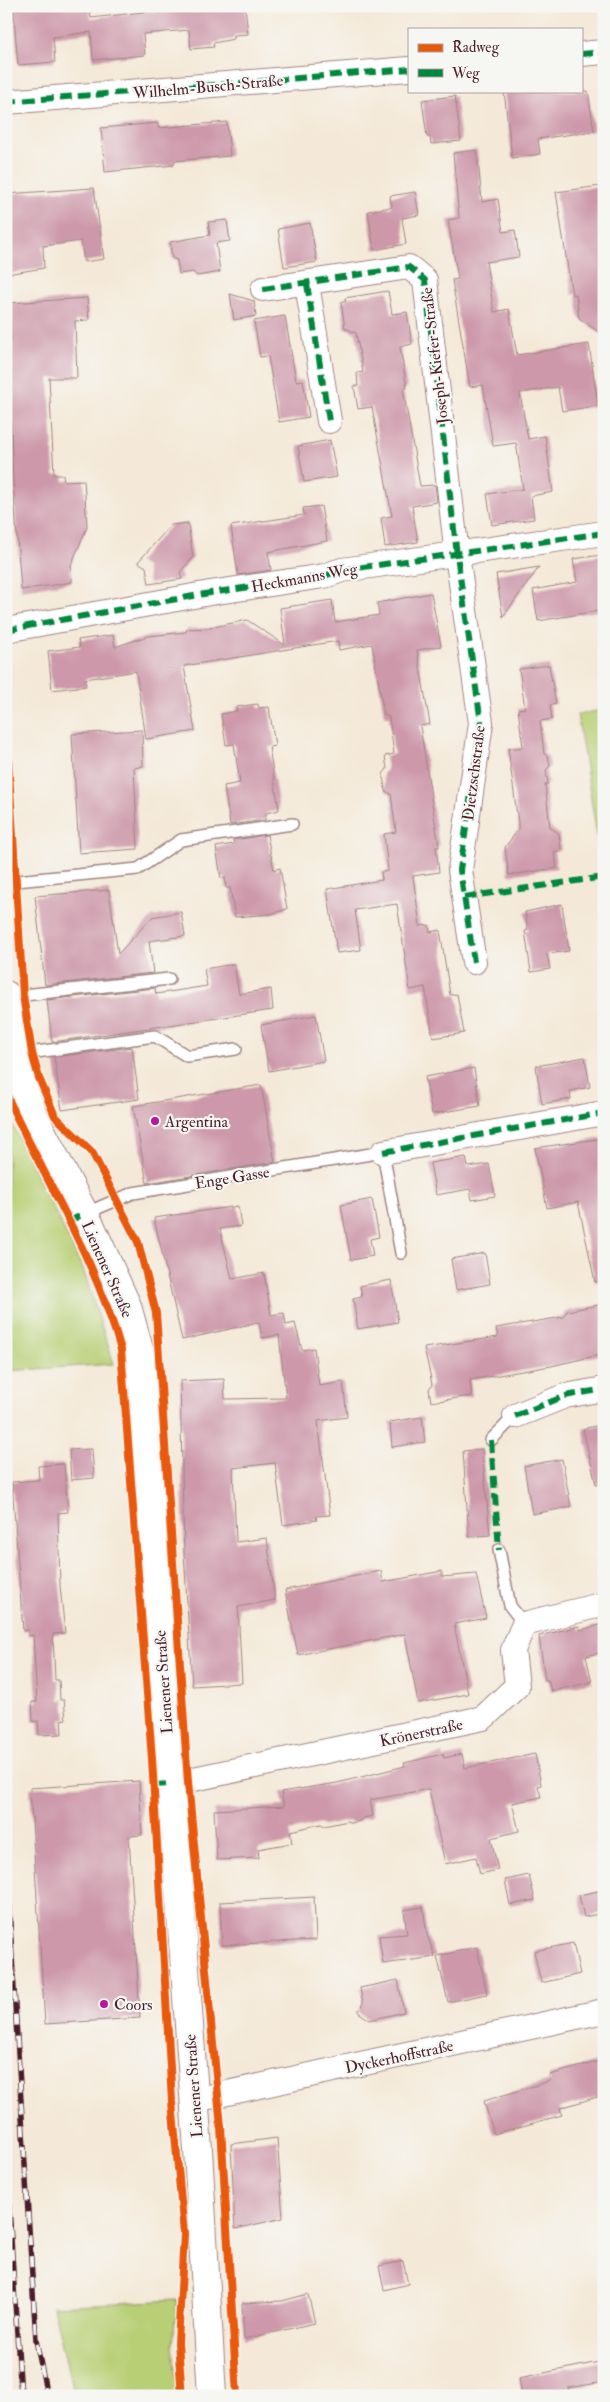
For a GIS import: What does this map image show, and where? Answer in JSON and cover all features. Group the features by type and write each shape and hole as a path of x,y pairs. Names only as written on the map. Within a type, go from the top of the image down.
{"street":[{"path":"582,54 604,52"},
{"name":"Wilhelm-Busch-Straße","path":"6,102 408,69"},
{"name":"Joseph-Kiefer-Straße","path":"263,289 307,284 409,267 425,280 457,555"},
{"path":"307,284 329,421"},
{"name":"Heckmanns Weg","path":"6,630 210,593 324,576 342,570 604,533"},
{"name":"Dietzschstraße","path":"457,555 481,723 460,870 474,962"},
{"name":"Lienener Straße","path":"6,996 14,1055 33,1115 84,1214 127,1306 141,1357 194,2100 212,2396"},
{"name":"Enge Gasse","path":"383,1152 604,1113"},
{"path":"514,1416 565,1396 604,1389"},
{"path":"524,1624 604,1604"},
{"name":"Krönerstraße","path":"170,1784 483,1718 516,1686 513,1650 524,1624"},
{"name":"Dyckerhoffstraße","path":"194,2100 604,2011"}],"lane":[{"path":"6,882 138,869 181,840 292,824"},
{"path":"6,996 169,979"},
{"path":"14,1055 155,1036 186,1056 236,1049"},
{"path":"383,1152 401,1253"},
{"name":"Enge Gasse","path":"84,1214 133,1194 383,1152"},
{"path":"491,1440 514,1416"},
{"path":"499,1550 510,1606 524,1624"}],"green space":[{"path":"604,710 604,877 577,714"},
{"path":"8,1116 83,1269 114,1364 6,1371"},
{"path":"177,2300 173,2343 177,2396 74,2396 53,2306"}],"building":[{"path":"13,6 89,6 91,18 196,6 245,6 248,34 234,35 234,39 213,43 214,47 191,49 189,30 143,34 145,55 93,60 91,32 53,37 55,62 18,65"},
{"path":"588,91 594,131 538,139 540,154 512,158 504,92"},
{"path":"455,96 461,141 431,144 430,137 427,137 422,100"},
{"path":"227,122 230,156 174,161 174,165 105,172 101,128 158,123 158,128"},
{"path":"477,150 482,202 498,199 503,232 515,230 519,257 486,262 494,312 509,309 517,355 589,344 598,406 562,411 558,387 520,393 528,439 545,436 553,492 531,496 534,519 492,525 487,494 523,489 516,443 493,446 483,385 470,387 452,280 458,279 448,220 459,218 453,153"},
{"path":"601,186 604,205 604,336 579,318 576,294 572,295 556,192"},
{"path":"94,188 104,259 84,262 81,241 43,246 44,268 6,274 6,194"},
{"path":"415,192 419,215 402,218 406,244 374,250 368,211 392,207 390,196"},
{"path":"227,220 230,241 216,243 220,272 197,276 193,272 179,274 177,260 172,258 170,242 210,235 208,222"},
{"path":"310,223 317,262 284,267 278,229"},
{"path":"388,291 392,314 407,312 412,344 400,347 407,388 403,389 420,486 435,485 437,502 412,506 418,542 385,547 381,518 392,516 372,407 358,409 354,386 358,386 357,373 363,372 356,333 345,328 341,302 346,301 345,298"},
{"path":"230,294 254,301 256,316 234,320"},
{"path":"87,298 89,320 75,321 77,378 49,378 54,475 63,475 64,481 84,480 87,527 71,565 72,582 21,590 13,481 8,342 11,342 9,303"},
{"path":"285,316 296,381 303,380 309,417 279,422 268,356 260,357 254,321"},
{"path":"330,440 337,477 304,482 298,446"},
{"path":"321,506 327,541 268,552 271,570 238,575 231,526 304,515 303,508"},
{"path":"188,523 193,558 180,572 182,579 149,584 146,567 138,562 171,525"},
{"path":"602,555 604,610 538,621 533,590 577,582 573,559"},
{"path":"539,567 503,617 496,574"},
{"path":"431,593 441,646 417,650 430,724 420,726 439,847 436,847 439,872 413,876 420,926 429,925 430,932 440,930 450,995 457,994 464,1033 433,1038 425,987 410,990 397,904 355,910 361,950 337,953 327,889 382,880 381,872 388,871 384,834 396,832 391,794 385,791 383,774 387,769 385,756 394,754 389,717 384,715 372,644 339,650 338,641 184,666 195,731 146,739 136,671 85,679 86,686 52,690 48,651 80,647 78,640 113,635 115,647 148,636 186,632 187,629 209,628 247,620 285,645 280,608 332,600 335,622 379,615 377,603"},
{"path":"549,665 556,704 550,705 552,719 540,721 544,754 548,756 550,766 546,770 548,784 545,784 550,827 559,834 561,850 554,852 557,868 509,875 505,847 518,830 518,822 508,749 523,747 518,709 525,708 519,669"},
{"path":"258,704 259,708 269,707 275,746 269,747 279,810 266,813 265,820 230,825 224,786 240,783 234,744 226,745 221,714 237,711 236,707"},
{"path":"142,730 143,766 134,768 138,849 79,853 72,734"},
{"path":"267,835 274,870 280,868 287,909 271,914 235,917 230,888 226,888 225,877 221,878 216,847 234,844 233,840"},
{"path":"109,890 118,954 152,917 181,912 185,936 149,941 153,973 45,985 35,896"},
{"path":"562,904 569,951 547,954 550,969 531,972 525,931 528,930 525,912"},
{"path":"234,964 239,994 271,989 273,1010 52,1042 47,1000 155,988 156,994 207,986 204,969"},
{"path":"316,1015 324,1061 269,1071 261,1025"},
{"path":"132,1047 139,1099 62,1110 54,1057"},
{"path":"585,1057 590,1087 570,1091 571,1099 542,1104 536,1066"},
{"path":"474,1068 480,1106 432,1114 425,1077"},
{"path":"261,1085 275,1162 147,1183 133,1106"},
{"path":"604,1138 604,1281 595,1282 578,1202 547,1208 535,1148"},
{"path":"466,1157 468,1167 489,1164 495,1196 472,1200 470,1189 436,1195 430,1163"},
{"path":"372,1199 379,1237 370,1239 373,1256 351,1260 341,1205"},
{"path":"238,1206 241,1226 220,1229 232,1279 264,1273 271,1315 284,1313 286,1325 295,1323 302,1350 314,1348 319,1386 343,1382 347,1417 318,1421 330,1515 316,1516 317,1520 283,1525 275,1463 233,1468 236,1542 267,1538 275,1600 238,1607 242,1683 192,1686 184,1552 180,1381 224,1379 225,1399 286,1398 279,1335 262,1338 259,1322 182,1340 154,1218"},
{"path":"485,1253 490,1284 456,1290 451,1259"},
{"path":"391,1280 398,1322 358,1329 353,1299 362,1297 360,1286"},
{"path":"604,1304 604,1354 551,1366 470,1380 472,1396 431,1402 429,1389 432,1385 424,1348 498,1337 496,1328 563,1317 567,1311"},
{"path":"422,1417 425,1442 392,1447 390,1422"},
{"path":"604,1424 604,1483 596,1484 583,1429"},
{"path":"92,1449 94,1478 71,1480 69,1450"},
{"path":"482,1449 490,1535 469,1537 463,1451"},
{"path":"562,1459 571,1507 532,1514 524,1466"},
{"path":"64,1464 68,1512 58,1513 60,1586 65,1633 53,1634 55,1680 59,1680 60,1700 64,1700 66,1719 61,1720 62,1734 39,1735 38,1721 33,1722 32,1702 37,1702 33,1635 28,1636 28,1630 23,1631 12,1482 39,1480 38,1466"},
{"path":"381,1571 383,1582 442,1571 442,1577 476,1574 486,1618 454,1624 468,1694 418,1703 405,1634 298,1655 285,1590"},
{"path":"604,1624 604,1652 586,1656 592,1682 551,1691 548,1680 545,1680 539,1636 579,1626 580,1630"},
{"path":"443,1754 444,1758 462,1754 465,1768 535,1754 541,1785 538,1786 541,1797 512,1803 519,1831 491,1838 498,1870 480,1874 476,1857 445,1864 429,1789 370,1800 373,1816 363,1818 360,1821 352,1823 348,1821 324,1826 321,1824 290,1831 292,1843 258,1849 259,1858 217,1860 214,1810 284,1806 281,1792 337,1783 405,1766 404,1763"},
{"path":"139,1781 142,1835 129,1836 140,2018 45,2024 30,1788"},
{"path":"529,1875 535,1900 510,1905 505,1880"},
{"path":"599,1891 600,1895 604,1894 604,1913 584,1917 579,1895"},
{"path":"314,1897 316,1940 222,1945 220,1902"},
{"path":"423,1907 427,1935 435,1957 383,1964 379,1936 407,1934 404,1910"},
{"path":"573,1943 580,1974 541,1983 534,1951"},
{"path":"477,1947 487,1994 448,2002 437,1956"},
{"path":"398,1980 404,2012 370,2020 358,2012 363,2003 360,1988"},
{"path":"604,2060 604,2095 560,2108 562,2115 494,2134 484,2101 550,2081 549,2075"},
{"path":"277,2138 283,2218 235,2229 231,2144"},
{"path":"403,2261 408,2284 384,2290 379,2266"},
{"path":"308,2294 315,2323 244,2339 242,2303 282,2301"},
{"path":"604,2361 604,2382 568,2388 570,2396 522,2396 519,2378"}],"railway":[{"path":"6,1861 36,2340 47,2396"},
{"path":"6,2161 21,2396"}],"marked path":[{"path":"582,54 604,52"},
{"path":"6,102 408,69"},
{"path":"263,289 409,267 425,280 457,555 481,723 460,870 474,962"},
{"path":"307,284 329,421"},
{"path":"6,630 210,593 324,576 342,570 604,533"},
{"path":"464,897 604,877"},
{"path":"383,1152 604,1113"},
{"path":"69,1221 84,1214"},
{"path":"515,1416 565,1396 604,1389"},
{"path":"491,1440 499,1550"},
{"path":"154,1785 170,1784"}],"cycle path":[{"path":"6,725 23,995 32,1053 39,1078 55,1116 92,1152 138,1242 156,1313 188,1782 221,2127 237,2396"},
{"path":"6,1094 84,1251 110,1316 121,1350 152,1759 172,2102 184,2234 178,2343 182,2396"}],"place":[{"name":"Argentina","path":"155,1121"},
{"name":"Coors","path":"104,2004"}]}
